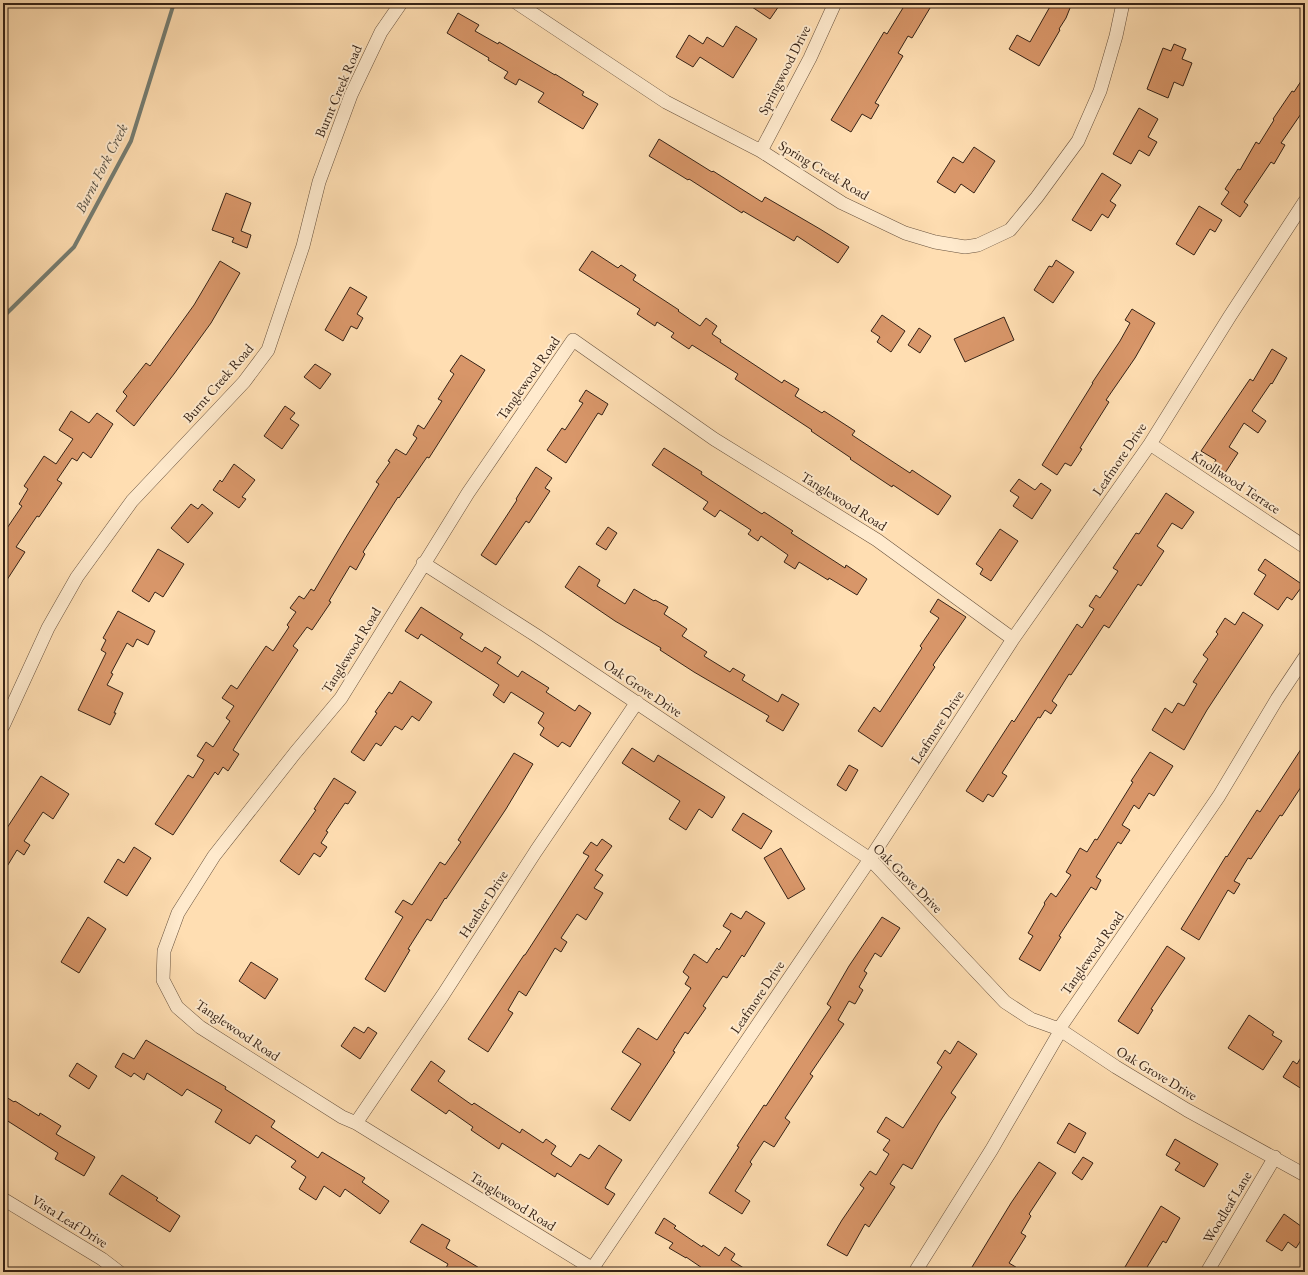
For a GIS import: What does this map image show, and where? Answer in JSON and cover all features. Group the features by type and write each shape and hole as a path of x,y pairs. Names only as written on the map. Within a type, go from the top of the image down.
{"street":[{"name":"Burnt Creek Road","path":"3,726 48,628 77,577 132,501 244,382 268,350 303,246 319,182 351,96 381,32 401,3"},
{"name":"Springwood Drive","path":"761,151 810,58 835,3"},
{"name":"Spring Creek Road","path":"524,5 666,102 761,151 842,202 905,233 935,242 965,247 978,245 1010,230 1037,197 1078,141 1100,91 1116,36 1123,3"},
{"name":"Leafmore Drive","path":"595,1270 870,859 1013,640 1150,444 1230,316 1305,202"},
{"name":"Tanglewood Road","path":"595,1270 356,1123 342,1117 200,1027 177,1007 163,980 164,951 178,914 214,856 341,698 468,493 573,340 714,439 877,540 1013,640"},
{"name":"Knollwood Terrace","path":"1150,444 1305,547"},
{"name":"Oak Grove Drive","path":"423,564 537,636 870,859 1006,1002 1031,1019 1059,1029 1116,1067 1187,1110 1275,1157 1305,1175"},
{"name":"Tanglewood Road","path":"915,1272 992,1149 1058,1035 1059,1029 1220,796 1277,699 1305,657"},
{"name":"Heather Drive","path":"356,1123 439,1001 536,852 637,702"},
{"name":"Woodleaf Lane","path":"1207,1272 1275,1157"},
{"name":"Vista Leaf Drive","path":"3,1199 102,1259 119,1272"}],"building":[{"path":"746,3 781,3 770,19"},
{"path":"906,3 933,3 912,38 908,36 898,53 903,56 875,103 879,105 871,119 862,114 851,132 831,120 884,32 887,34"},
{"path":"1052,3 1072,3 1066,18 1059,29 1060,30 1039,66 1009,49 1017,35 1030,42"},
{"path":"458,13 479,25 475,31 498,44 499,42 555,74 584,92 582,95 598,104 583,129 538,102 544,93 519,79 516,85 504,78 508,72 488,60 489,58 447,33"},
{"path":"736,26 757,39 733,78 700,57 693,67 676,57 689,35 703,44 707,37 723,47"},
{"path":"1174,44 1186,49 1182,59 1192,63 1183,86 1174,82 1168,98 1147,89 1163,48 1171,51"},
{"path":"1305,75 1305,108 1281,143 1285,145 1274,164 1271,162 1244,202 1248,205 1240,217 1221,204 1229,192 1225,189 1238,169 1240,170 1256,142 1259,144 1274,120 1273,119"},
{"path":"1139,108 1158,119 1148,137 1157,142 1149,156 1139,150 1131,164 1113,154"},
{"path":"659,139 762,202 765,197 849,247 838,263 797,236 794,241 743,211 742,213 689,179 688,180 649,156"},
{"path":"974,147 995,161 974,193 961,184 955,193 937,182 953,157 963,163"},
{"path":"1102,173 1121,185 1110,201 1116,205 1108,218 1102,214 1091,231 1072,220"},
{"path":"226,193 251,203 241,231 251,235 247,248 232,242 234,238 212,230"},
{"path":"1199,206 1222,220 1215,232 1210,229 1194,255 1176,244"},
{"path":"592,251 618,268 621,265 636,275 633,280 679,310 678,311 700,326 706,318 717,326 712,334 721,340 720,342 782,383 784,380 799,389 795,396 822,413 824,411 855,431 852,435 910,473 912,470 951,496 938,515 850,459 851,458 811,431 812,430 735,379 738,374 692,345 689,349 671,337 674,333 657,322 655,326 637,314 640,309 579,270"},
{"path":"1056,260 1074,272 1053,303 1034,290 1049,266 1052,267"},
{"path":"220,261 240,273 211,323 134,426 116,411 127,396 123,392 146,363 150,366 194,305"},
{"path":"350,287 367,297 357,314 363,318 357,329 351,326 343,341 325,330"},
{"path":"1132,309 1155,323 1135,358 1106,400 1109,402 1080,448 1082,449 1071,466 1065,463 1057,475 1042,465 1092,383 1120,341 1130,323 1125,320"},
{"path":"882,315 905,331 891,352 877,342 880,337 871,331"},
{"path":"1004,317 1014,340 965,362 954,339"},
{"path":"919,328 931,336 920,353 908,345"},
{"path":"1272,349 1287,358 1272,384 1271,383 1252,411 1266,421 1258,433 1244,423 1229,447 1238,453 1225,473 1213,465 1216,460 1201,451 1250,379 1253,381"},
{"path":"461,355 485,370 429,458 427,457 399,498 398,497 363,552 365,554 356,570 350,566 329,601 331,602 312,630 307,627 293,646 298,650 233,750 239,754 228,771 223,767 218,775 215,772 173,835 155,824 188,775 193,778 204,760 197,756 206,742 213,747 230,721 226,718 234,706 222,698 231,685 237,689 266,646 273,651 289,627 287,625 296,612 290,608 299,596 304,599 311,589 314,591 379,484 376,482 390,462 388,461 396,449 406,455 417,438 413,435 418,425 424,429 442,401 438,399 454,374 450,371"},
{"path":"315,364 331,374 320,389 304,377"},
{"path":"586,390 608,404 602,415 598,413 566,463 547,450 562,428 565,430 583,403 579,401"},
{"path":"285,406 295,413 290,419 299,425 282,449 264,436"},
{"path":"71,411 89,423 97,413 113,424 91,458 83,452 77,461 72,458 57,480 62,483 16,547 25,552 3,586 3,534 22,506 19,504 28,489 24,486 44,456 56,464 73,439 59,430"},
{"path":"664,448 702,472 701,474 762,514 764,512 793,531 791,533 845,568 846,565 867,579 857,595 829,578 828,580 799,562 795,569 784,562 788,555 761,536 758,541 748,534 751,530 720,510 715,517 703,509 708,502 652,465"},
{"path":"234,464 255,480 242,497 246,499 239,508 213,490 220,480 222,482"},
{"path":"536,467 552,478 545,488 550,491 529,523 526,521 496,565 481,555 517,500 516,499"},
{"path":"1019,479 1035,490 1041,483 1051,490 1032,519 1013,506 1019,497 1010,491"},
{"path":"1166,493 1194,512 1182,529 1172,523 1157,546 1164,551 1141,586 1138,584 1109,628 1104,625 1071,675 1069,674 1052,701 1057,705 1051,714 1045,710 1040,718 1038,717 1002,773 1007,776 993,797 988,794 983,802 966,791 1012,720 1014,722 1077,624 1082,628 1094,609 1089,606 1096,595 1100,598 1118,571 1113,568 1136,533 1139,534"},
{"path":"191,504 198,509 202,504 213,513 188,543 171,528"},
{"path":"608,527 617,533 606,550 596,544"},
{"path":"1000,529 1018,541 991,581 980,574 983,569 976,564"},
{"path":"158,549 184,564 163,597 155,592 149,602 132,591"},
{"path":"1265,559 1303,585 1292,600 1287,597 1278,610 1254,594 1266,575 1258,570"},
{"path":"579,566 600,580 597,586 625,604 634,589 654,601 655,600 668,607 664,614 687,629 682,636 707,652 704,656 730,672 733,668 745,675 742,680 778,702 782,694 799,704 783,731 766,721 769,716 694,672 660,650 661,648 615,621 565,587"},
{"path":"938,599 966,617 933,665 935,667 882,747 858,731 874,707 880,712 922,648 920,646 939,618 930,612"},
{"path":"421,607 463,634 460,638 482,652 485,647 501,657 497,663 518,677 522,671 549,688 546,692 575,711 579,705 591,713 570,747 562,742 558,747 540,735 544,728 538,723 544,713 511,692 504,703 493,695 499,685 421,634 418,639 405,631"},
{"path":"118,611 155,631 148,645 137,639 133,647 127,643 111,673 113,674 107,685 123,693 110,725 78,710 106,653 101,650 106,640 103,638"},
{"path":"1243,612 1263,625 1207,710 1184,750 1152,730 1165,708 1172,713 1178,703 1184,706 1197,684 1193,682 1208,659 1203,655 1218,634 1216,632 1225,618 1235,625"},
{"path":"400,681 432,702 419,721 412,716 402,730 395,726 381,746 376,743 364,761 351,752 377,713 375,712 389,692 392,694"},
{"path":"1305,743 1305,781 1282,816 1280,815 1251,859 1248,858 1234,881 1240,884 1234,894 1228,890 1199,940 1181,929 1226,856 1227,857 1257,810 1260,812"},
{"path":"632,748 654,762 658,755 725,797 712,818 699,809 686,830 669,819 680,801 622,763"},
{"path":"1150,752 1173,766 1154,796 1149,793 1139,809 1134,805 1122,825 1130,830 1121,844 1118,842 1096,877 1101,880 1096,890 1091,887 1059,936 1061,937 1040,971 1019,959 1033,936 1028,933 1051,893 1056,897 1071,875 1066,872 1080,848 1087,852 1095,839 1097,840 1133,782 1131,781"},
{"path":"514,753 533,764 506,809 431,921 427,919 408,949 410,950 385,992 365,979 403,917 395,912 403,900 412,905 440,862 445,865 461,842 458,840"},
{"path":"849,765 858,770 846,791 837,785"},
{"path":"41,776 69,794 53,819 43,812 24,841 30,845 24,855 17,850 3,873 3,834"},
{"path":"334,778 356,792 348,804 345,803 326,831 328,832 321,843 327,847 320,857 314,853 299,875 280,861 316,810 314,809"},
{"path":"743,813 772,831 761,849 732,830"},
{"path":"602,839 612,846 595,870 603,875 594,888 603,893 586,920 577,914 561,938 567,942 561,952 555,948 526,996 519,991 508,1010 513,1013 488,1052 468,1039 525,955 589,856 583,853 591,842 597,846"},
{"path":"134,847 151,858 127,896 104,882 118,859 124,863"},
{"path":"781,848 805,889 788,899 764,858"},
{"path":"746,911 765,923 744,957 742,955 727,978 723,976 703,1006 706,1008 688,1034 685,1032 673,1051 675,1052 630,1121 611,1109 641,1064 622,1052 638,1028 657,1040 691,988 685,984 689,977 683,972 694,954 707,963 717,948 719,950 731,931 723,926 731,913 741,919"},
{"path":"88,917 106,929 79,973 61,962"},
{"path":"882,917 900,928 881,957 875,953 864,971 867,973 859,987 863,990 855,1004 849,1001 838,1020 844,1024 810,1074 813,1076 785,1118 790,1122 774,1147 764,1141 750,1162 752,1164 735,1191 750,1201 742,1214 709,1193 739,1147 737,1146 764,1105 766,1106 831,1007 827,1004 849,966"},
{"path":"1167,946 1185,958 1151,1009 1153,1010 1138,1034 1118,1021"},
{"path":"251,962 278,979 265,999 239,981"},
{"path":"1249,1015 1274,1032 1272,1035 1282,1041 1263,1070 1228,1048"},
{"path":"354,1027 364,1033 368,1027 377,1033 360,1059 341,1046"},
{"path":"146,1040 226,1087 225,1089 275,1121 271,1127 318,1158 322,1152 365,1178 362,1182 389,1201 380,1214 345,1189 340,1197 324,1186 316,1200 299,1189 306,1177 291,1167 296,1161 256,1135 250,1144 215,1122 222,1110 187,1089 182,1096 147,1073 144,1080 134,1073 131,1077 115,1067 123,1053 134,1059"},
{"path":"958,1041 977,1054 951,1093 956,1097 912,1169 903,1164 890,1184 895,1187 869,1227 865,1224 847,1256 827,1245 864,1188 860,1185 870,1171 876,1175 889,1154 883,1150 890,1140 877,1132 886,1117 903,1128 942,1067 937,1063 945,1050 950,1054"},
{"path":"1305,1051 1305,1091 1283,1077 1293,1061 1297,1064"},
{"path":"431,1061 445,1071 438,1081 472,1105 474,1103 520,1133 522,1129 543,1143 546,1139 556,1146 551,1154 571,1167 580,1154 589,1159 599,1145 622,1160 605,1188 615,1194 608,1205 557,1173 555,1177 502,1143 499,1149 471,1130 473,1127 449,1110 446,1114 411,1090"},
{"path":"77,1063 97,1076 89,1089 69,1076"},
{"path":"3,1095 39,1116 40,1113 61,1126 56,1134 95,1157 84,1176 55,1159 58,1153 3,1118"},
{"path":"1069,1123 1086,1133 1075,1153 1057,1143"},
{"path":"1175,1139 1218,1164 1204,1187 1175,1170 1180,1163 1166,1155"},
{"path":"1083,1157 1093,1163 1082,1180 1072,1173"},
{"path":"1039,1162 1056,1173 1029,1214 1031,1216 1021,1233 1026,1236 1009,1263 1024,1272 969,1272 1011,1203"},
{"path":"122,1175 158,1198 156,1200 180,1216 170,1232 109,1194"},
{"path":"1161,1206 1180,1218 1166,1243 1163,1241 1144,1272 1122,1272"},
{"path":"1284,1214 1305,1229 1305,1234 1296,1248 1288,1242 1282,1251 1266,1241"},
{"path":"664,1218 676,1226 674,1228 702,1247 703,1245 719,1256 725,1247 735,1254 731,1260 750,1272 708,1272 686,1257 669,1248 673,1243 655,1233"},
{"path":"422,1224 450,1240 446,1248 486,1272 444,1272 448,1264 410,1242"}],"waterway":[{"name":"Burnt Fork Creek","path":"3,317 74,247 131,141 174,3"}]}
